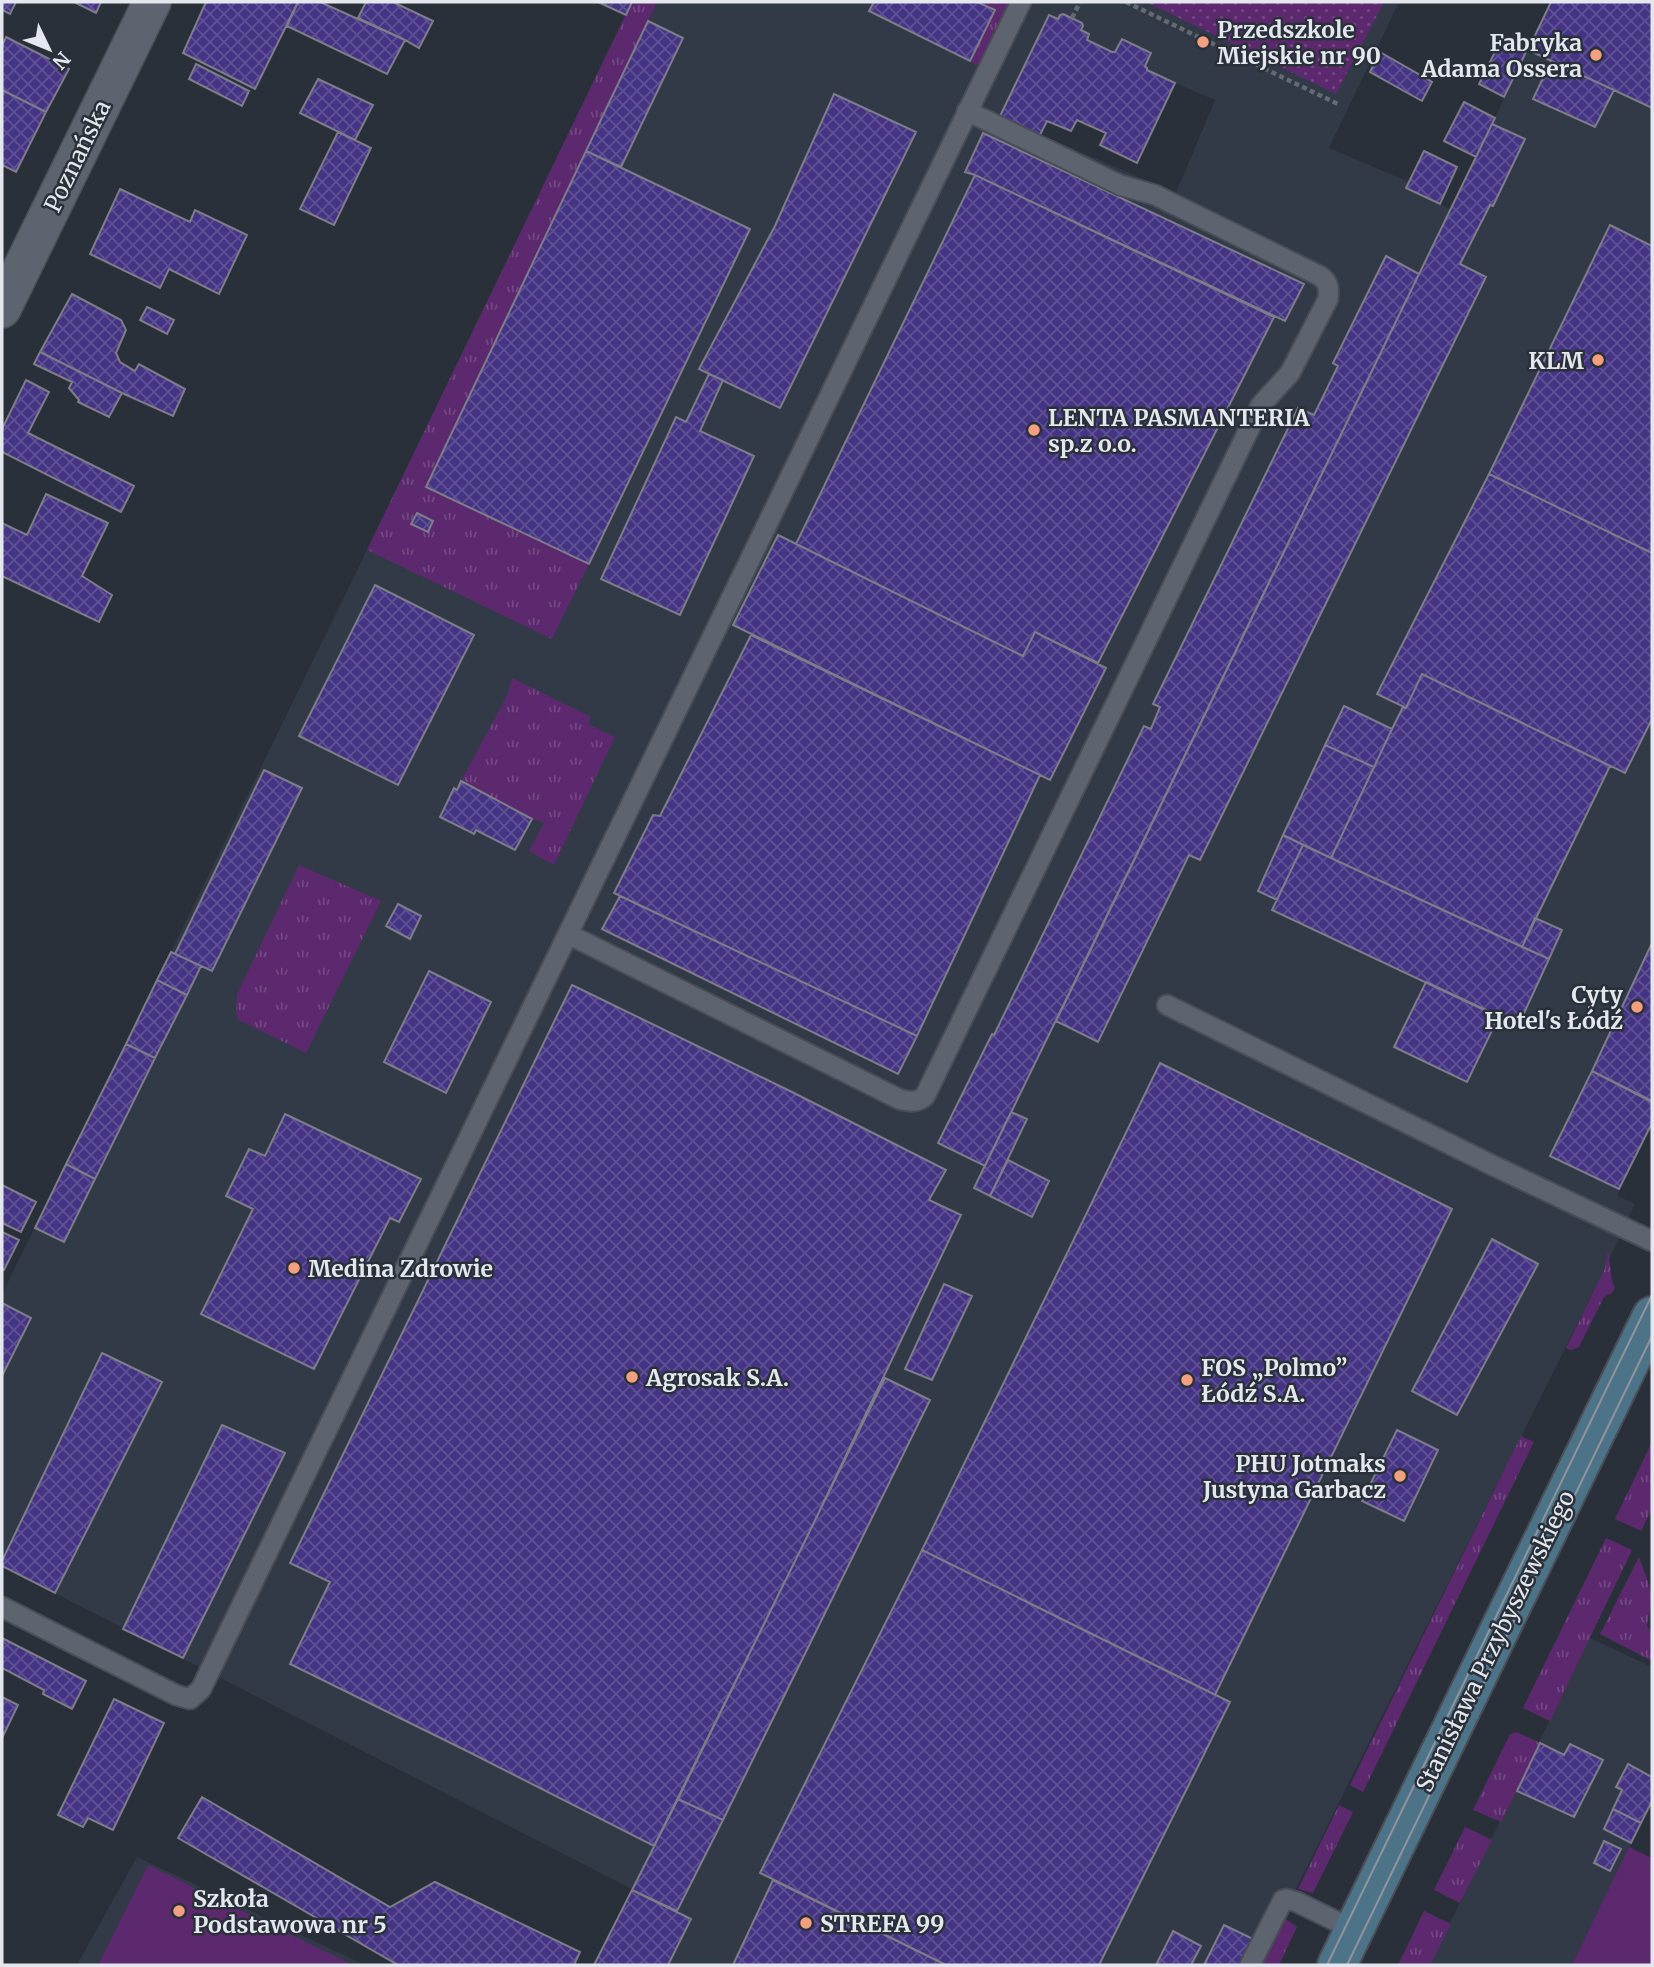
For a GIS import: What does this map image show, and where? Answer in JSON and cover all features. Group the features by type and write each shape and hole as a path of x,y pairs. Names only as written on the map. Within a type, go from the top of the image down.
{"street":[{"name":"Poznańska","path":"2,309 152,2"},
{"name":"Stanisława Przybyszewskiego","path":"1337,1965 1652,1316"}],"lane":[{"path":"2,1607 176,1695 190,1699 201,1689 1021,2"},
{"path":"568,934 899,1099 920,1101 925,1096 1261,405 1290,373 1328,299 1326,280 1320,276 1154,195 1120,185 967,111"},
{"path":"1167,1005 1652,1241"},
{"path":"1250,1965 1283,1900 1297,1902 1354,1930"}],"path":[{"path":"1072,18 1080,2"},
{"path":"1126,2 1340,105"}],"shaded area":[{"path":"598,2 1399,2 1329,148 1409,182 1406,188 1450,209 1528,50 1652,108 1652,1123 1618,1196 1635,1204 1258,1965 594,1965 632,1889 2,1566 2,1294 625,16","holes":["1175,83 1215,100 1176,193 1041,135 1047,121 1071,131 1077,120 1105,133 1100,145 1137,163"]},
{"path":"1590,1638 1652,1667 1652,1801 1572,1965 1430,1964"},
{"name":"Szkoła Podstawowa nr 5","path":"137,1857 365,1965 77,1965"}],"green space":[{"path":"632,2 657,2 426,486 589,564 552,639 367,550"},
{"path":"977,2 1009,2 978,66 970,61 994,11"},
{"path":"1146,2 1384,2 1336,94"},
{"path":"512,678 591,717 588,724 615,737 554,865 529,851 544,823 461,781 507,696"},
{"path":"299,865 381,901 306,1053 237,1019 236,1006 237,994"},
{"path":"1608,1249 1615,1287 1612,1293 1604,1297 1579,1347 1571,1350 1566,1348 1605,1268"},
{"path":"1521,1436 1534,1442 1363,1792 1350,1785"},
{"path":"1652,1442 1652,1509 1641,1531 1615,1519"},
{"path":"1606,1538 1632,1550 1550,1721 1523,1708"},
{"path":"1639,1557 1650,1591 1647,1626 1652,1632 1652,1661 1600,1634"},
{"path":"1517,1732 1540,1743 1501,1822 1473,1810 1510,1734"},
{"path":"1339,1805 1353,1812 1313,1893 1298,1889"},
{"path":"1465,1827 1492,1840 1460,1903 1434,1890"},
{"path":"1629,1847 1652,1858 1652,1965 1572,1965"},
{"name":"Szkoła Podstawowa nr 5","path":"148,1865 353,1965 98,1965"},
{"path":"1424,1911 1451,1924 1430,1965 1398,1965"},
{"path":"1284,1918 1297,1927 1279,1965 1260,1965"}],"building":[{"path":"2,2 16,2 10,14 2,10"},
{"path":"2,2 16,2 10,14 2,10"},
{"path":"74,2 101,2 96,13"},
{"path":"206,2 298,2 255,89 183,53"},
{"path":"298,2 320,2 405,40 387,74 287,26"},
{"path":"366,2 393,2 433,21 419,48 358,18"},
{"path":"598,2 632,2 626,15"},
{"path":"874,2 977,2 995,10 970,61 869,11"},
{"name":"Fabryka Adama Ossera","path":"1551,2 1652,2 1652,108 1528,50"},
{"path":"1063,14 1082,23 1081,30 1089,34 1087,40 1112,52 1115,52 1122,39 1151,53 1145,66 1147,70 1175,83 1137,163 1100,145 1106,133 1077,120 1071,131 1047,121 1040,135 1000,116 1049,15 1058,19"},
{"path":"648,21 683,38 621,167 586,151"},
{"path":"6,37 69,69 46,112 2,90 2,46"},
{"path":"6,37 69,69 46,112 2,90 2,46"},
{"path":"1501,40 1526,52 1504,97 1479,84"},
{"path":"1380,52 1432,82 1422,101 1370,72"},
{"path":"1551,61 1614,90 1595,127 1533,99"},
{"path":"196,64 249,91 242,106 189,79"},
{"path":"318,79 373,105 355,140 300,113"},
{"path":"2,90 46,112 16,172 2,165"},
{"path":"834,94 916,132 780,408 699,369 775,226"},
{"path":"1464,102 1495,118 1476,157 1444,141"},
{"path":"1492,124 1525,139 1493,206 1490,205 1460,264 1486,277 1200,860 1189,855 1098,1042 1056,1021"},
{"path":"338,132 371,148 334,225 300,209"},
{"path":"983,133 1304,284 1285,321 965,172"},
{"path":"586,151 750,229 589,564 426,487"},
{"path":"1424,151 1457,167 1440,204 1406,188"},
{"name":"LENTA PASMANTERIA sp.z o.o.","path":"975,175 1274,317 1098,663 1035,632 1023,656 796,544"},
{"path":"120,189 190,222 195,210 247,235 219,294 169,269 160,288 90,254"},
{"name":"KLM","path":"1610,225 1652,246 1652,553 1489,474"},
{"path":"1386,256 1419,274 985,1166 938,1143 992,1034 994,1035 1144,726 1151,729 1160,707 1153,704 1298,408 1314,415 1338,366 1333,363"},
{"path":"72,294 121,320 126,330 116,353 120,362 135,371 139,364 185,389 173,416 40,352"},
{"path":"147,307 174,320 167,334 140,320"},
{"path":"40,352 122,393 109,417 78,402 69,388 72,382 34,364"},
{"path":"709,374 723,380 700,431 754,456 680,615 601,579 676,417 686,422"},
{"path":"26,380 49,392 28,433 134,486 121,512 2,452 2,429"},
{"path":"1489,474 1652,553 1652,719 1625,773 1422,674 1406,708 1377,694"},
{"path":"46,494 108,523 82,576 112,595 99,622 2,576 2,523 27,535"},
{"path":"417,513 433,521 428,532 411,524"},
{"path":"778,535 1023,656 1035,632 1106,668 1050,780 733,625"},
{"path":"375,585 474,635 398,785 299,736"},
{"path":"751,635 1040,775 917,1036 614,893 653,815 660,816"},
{"path":"1422,674 1610,766 1522,947 1331,858 1392,729 1403,707 1406,708"},
{"path":"1344,706 1392,729 1374,767 1325,745"},
{"path":"1325,745 1374,767 1331,858 1283,835"},
{"path":"264,770 302,788 212,971 175,954"},
{"path":"461,781 532,819 515,850 476,830 474,834 440,817 454,788 457,790"},
{"path":"1283,835 1303,845 1277,900 1258,891"},
{"path":"1303,845 1549,959 1518,1026 1272,910"},
{"path":"620,896 917,1036 898,1074 602,929"},
{"path":"398,904 421,916 410,939 386,926"},
{"path":"1535,918 1562,930 1549,959 1522,947"},
{"name":"Cyty Hotel's Łódź","path":"1652,943 1652,1101 1592,1071"},
{"path":"171,952 201,966 187,995 157,980"},
{"path":"429,971 491,1002 446,1093 384,1062"},
{"path":"157,980 187,995 155,1058 126,1044"},
{"path":"1426,982 1499,1016 1467,1082 1394,1047"},
{"name":"Agrosak S.A.","path":"572,985 946,1170 929,1200 961,1215 806,1539 654,1846 290,1664 330,1582 290,1563"},
{"path":"126,1044 155,1058 95,1179 66,1164"},
{"name":"FOS „Polmo” Łódź S.A.","path":"1160,1063 1452,1209 1215,1695 922,1550"},
{"path":"1592,1071 1652,1102 1652,1123 1619,1189 1550,1156"},
{"path":"1011,1112 1027,1119 990,1196 974,1188"},
{"name":"Medina Zdrowie","path":"285,1114 421,1179 399,1222 390,1218 314,1369 201,1314 253,1209 226,1196 249,1149 265,1156"},
{"path":"1008,1160 1049,1181 1032,1217 990,1196"},
{"path":"66,1164 95,1179 64,1242 35,1228"},
{"path":"2,1185 36,1202 21,1232 2,1223"},
{"path":"2,1232 19,1240 4,1270 2,1269"},
{"path":"1492,1239 1538,1264 1457,1415 1412,1391"},
{"path":"944,1284 972,1296 932,1380 905,1369"},
{"path":"2,1303 31,1318 2,1376"},
{"path":"102,1353 162,1382 55,1593 2,1566 2,1561"},
{"path":"885,1378 930,1400 723,1820 678,1799"},
{"path":"222,1425 285,1453 183,1658 123,1629"},
{"name":"PHU Jotmaks Justyna Garbacz","path":"1397,1430 1438,1450 1404,1521 1362,1501"},
{"path":"922,1550 1230,1702 1099,1965 946,1965 760,1873"},
{"path":"2,1638 86,1681 72,1709 43,1694 44,1690 2,1668"},
{"path":"2,1697 18,1705 2,1738"},
{"path":"114,1699 164,1723 113,1830 88,1818 83,1827 58,1815"},
{"path":"1540,1743 1564,1755 1570,1744 1603,1760 1574,1817 1517,1791"},
{"path":"1628,1764 1652,1777 1652,1801 1641,1823 1613,1809 1622,1790 1616,1787"},
{"path":"202,1797 390,1907 435,1882 580,1952 574,1965 398,1965 178,1838"},
{"path":"678,1799 723,1820 677,1911 632,1890"},
{"path":"1613,1809 1641,1823 1631,1843 1604,1829"},
{"path":"1604,1841 1621,1849 1610,1871 1594,1863"},
{"name":"STREFA 99","path":"773,1880 946,1965 733,1965"},
{"path":"632,1890 691,1919 668,1965 594,1965"},
{"path":"1224,1925 1255,1940 1243,1965 1204,1965"},
{"path":"1173,1931 1201,1946 1191,1965 1156,1965"}],"tram line":[{"path":"1327,1965 1652,1295"},
{"path":"1347,1965 1652,1336"}],"place":[{"name":"Przedszkole Miejskie nr 90","path":"1203,42"},
{"name":"Fabryka Adama Ossera","path":"1596,55"},
{"name":"KLM","path":"1598,360"},
{"name":"LENTA PASMANTERIA sp.z o.o.","path":"1034,430"},
{"name":"Cyty Hotel's Łódź","path":"1637,1007"},
{"name":"Medina Zdrowie","path":"294,1268"},
{"name":"Agrosak S.A.","path":"632,1377"},
{"name":"FOS „Polmo” Łódź S.A.","path":"1187,1380"},
{"name":"PHU Jotmaks Justyna Garbacz","path":"1400,1476"},
{"name":"Szkoła Podstawowa nr 5","path":"179,1911"},
{"name":"STREFA 99","path":"806,1923"}]}
